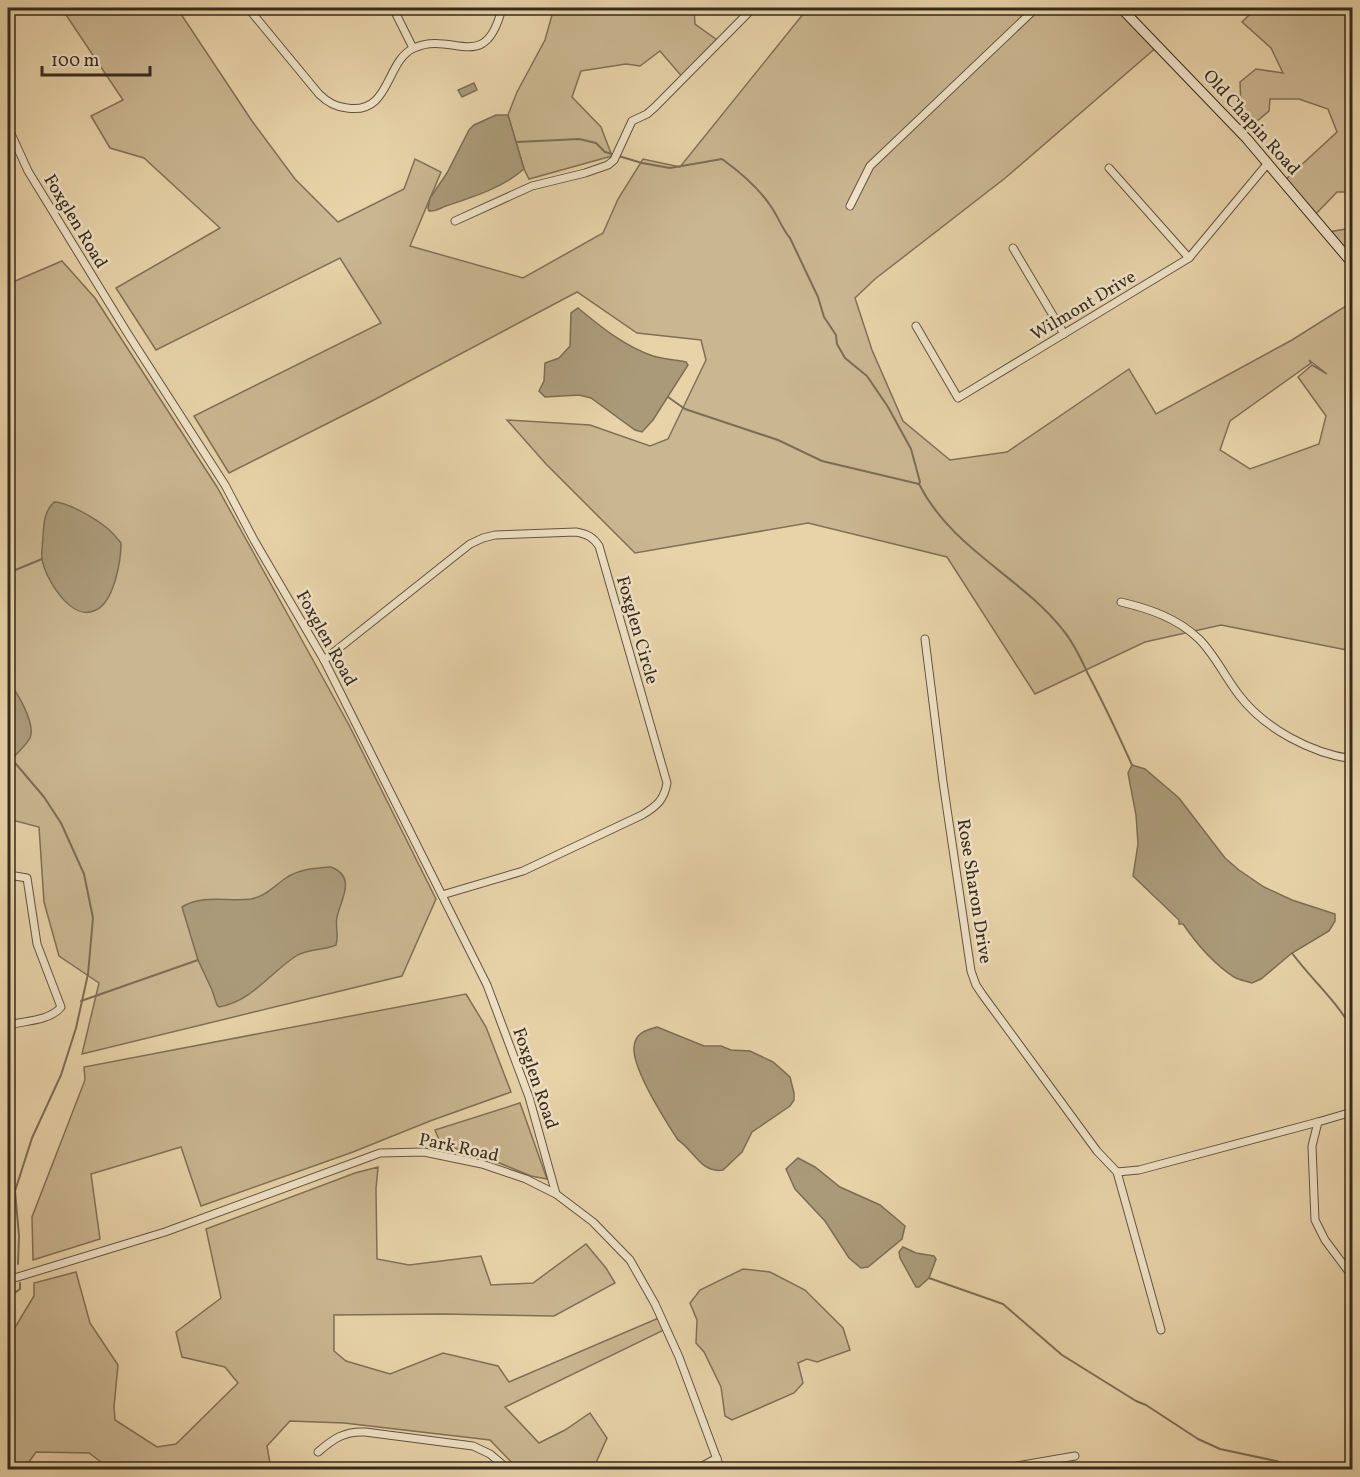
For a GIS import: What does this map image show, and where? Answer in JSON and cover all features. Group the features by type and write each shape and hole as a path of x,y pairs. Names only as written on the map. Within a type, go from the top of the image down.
{"street":[{"path":"248,8 319,94 337,107 357,108 375,100 384,91 399,60 413,48 431,43 475,47 485,41 494,30 501,8"},
{"path":"393,8 413,48"},
{"path":"455,220 532,186 600,169 614,160 632,121 656,107 753,8"},
{"path":"850,206 870,166 1036,8"},
{"name":"Old Chapin Road","path":"1121,8 1208,97 1353,263"},
{"name":"Foxglen Road","path":"8,127 28,171 128,334 225,485 254,540 324,660 487,985 529,1097 556,1194"},
{"name":"Wilmont Drive","path":"916,326 958,398 1190,258 1268,163"},
{"path":"1109,168 1190,258"},
{"path":"1013,248 1064,334"},
{"name":"Foxglen Circle","path":"324,660 470,544 483,538 495,535 576,532 594,539 599,546 667,783 665,795 660,803 642,815 523,870 442,895"},
{"path":"1121,602 1149,609 1174,621 1198,639 1247,704 1277,729 1307,746 1335,756 1353,759"},
{"name":"Rose Sharon Drive","path":"925,639 971,971 982,994 1097,1151 1118,1172 1161,1330"},
{"path":"8,878 15,876 27,878 37,945 61,1007 56,1013 48,1016 8,1025"},
{"path":"1118,1172 1139,1170 1353,1112"},
{"path":"1318,1122 1312,1146 1315,1220 1325,1240 1353,1276"},
{"name":"Park Road","path":"8,1280 165,1232 380,1153 424,1152 482,1164 526,1179 556,1194 600,1229 630,1260 679,1357 721,1470"},
{"path":"318,1452 340,1436 365,1432 473,1446 490,1454 509,1470"},
{"path":"993,1470 1075,1456"},
{"path":"695,1470 717,1458"}],"shaded area":[{"path":"76,8 177,8 252,121 295,179 338,222 404,189 415,159 441,172 410,246 523,278 603,233 618,199 643,159 680,167 808,8 1121,8 1158,46 1004,179 875,279 855,298 872,350 903,421 950,460 1007,452 1129,369 1156,414 1292,340 1352,302 1352,651 1221,625 1145,642 1035,694 947,557 808,523 635,553 546,464 507,420 590,425 650,446 668,439 706,360 701,340 637,333 577,292 370,402 229,473 194,416 381,323 340,258 156,350 116,288 220,228 144,158 110,148 91,116 123,100 66,15","holes":["1309,360 1327,374 1312,365 1298,377 1326,416 1319,444 1250,469 1220,450 1230,421 1311,363"]},
{"path":"554,8 694,8 695,24 720,42 684,79 660,51 640,66 626,64 581,71 572,97 601,127 612,156 529,179 508,115 517,92 545,40"},
{"path":"1256,8 1352,8 1352,192 1337,192 1314,216 1284,181 1337,132 1328,109 1299,99 1270,99 1269,111 1257,121 1241,108 1240,82 1256,69 1283,73 1271,48 1242,22"},
{"path":"474,83 477,90 462,97 458,90"},
{"path":"496,115 508,115 524,169 506,182 487,191 429,211 430,198 447,173 469,130 474,125"},
{"path":"1352,228 1352,264 1328,232"},
{"path":"62,261 95,298 217,487 349,725 436,899 402,976 82,1054 99,983 59,956 44,902 39,827 8,819 12,686 8,682 8,284"},
{"path":"578,308 604,329 632,347 653,356 686,362 688,365 653,420 642,432 635,430 591,398 579,395 545,397 539,391 544,381 545,363 559,358 570,346 571,313"},
{"path":"54,502 67,505 89,516 102,524 121,543 120,560 112,590 102,606 96,610 87,612 69,605 54,587 44,567 42,553 44,522"},
{"path":"8,682 25,708 31,732 23,748 8,763"},
{"path":"1132,765 1145,769 1179,798 1225,858 1239,870 1264,887 1292,900 1335,914 1335,921 1329,931 1292,953 1261,979 1252,983 1236,978 1219,966 1183,924 1179,924 1179,920 1133,876 1138,844 1136,815 1128,773"},
{"path":"331,867 339,871 345,882 344,896 336,924 336,945 301,953 251,993 231,1004 219,1007 198,960 182,907 207,900 256,898 296,873"},
{"path":"466,994 486,1027 511,1092 201,1206 181,1147 91,1174 100,1239 33,1260 32,1217 85,1080 84,1067"},
{"path":"657,1027 704,1046 721,1046 731,1050 750,1051 773,1062 790,1077 794,1100 790,1106 752,1132 742,1152 723,1170 715,1170 703,1165 678,1140 658,1108 638,1068 634,1047 636,1038 649,1029"},
{"path":"520,1103 547,1179 531,1176 475,1153 441,1145 435,1130"},
{"path":"798,1158 815,1167 840,1187 880,1205 905,1226 902,1239 868,1267 861,1268 849,1258 825,1221 795,1189 786,1169"},
{"path":"378,1167 377,1259 409,1265 481,1256 491,1285 533,1283 586,1244 615,1283 554,1316 334,1315 334,1351 346,1361 390,1374 443,1353 498,1366 509,1382 661,1317 666,1329 505,1407 539,1443 565,1430 590,1413 607,1438 595,1465 599,1470 518,1469 490,1440 344,1423 290,1421 267,1446 271,1469 115,1469 109,1468 89,1453 36,1452 24,1469 8,1469 8,1339 34,1296 34,1283 76,1272 90,1323 118,1365 115,1420 157,1447 176,1444 238,1383 225,1367 182,1357 176,1332 221,1298 206,1229 355,1173"},
{"path":"903,1247 916,1253 934,1256 936,1259 929,1278 919,1287 916,1287 900,1258 899,1252"},
{"path":"743,1269 770,1272 805,1290 843,1328 850,1350 817,1362 807,1359 798,1363 803,1383 794,1393 732,1420 725,1416 721,1387 704,1352 696,1343 697,1320 690,1303 700,1290"}],"waterway":[{"path":"517,142 579,139 596,143 605,152 642,163 670,168 722,159 754,186 770,205 790,238 818,297 824,317 836,335 837,344 845,358 867,376 888,407 911,449 919,484 933,506 967,544 1027,593 1067,635 1132,765"},
{"path":"668,397 685,409 778,440 822,461 919,484"},
{"path":"8,573 42,559"},
{"path":"10,760 44,797 61,823 84,874 93,918 88,974 76,1028 61,1075 32,1138 15,1191 19,1236 18,1264"},
{"path":"1292,953 1339,1009 1352,1029"},
{"path":"81,1001 198,960"},
{"path":"929,1278 1003,1304 1062,1355 1198,1439 1220,1449 1276,1461 1300,1470"},
{"path":"8,1298 20,1289 20,1283"}]}
